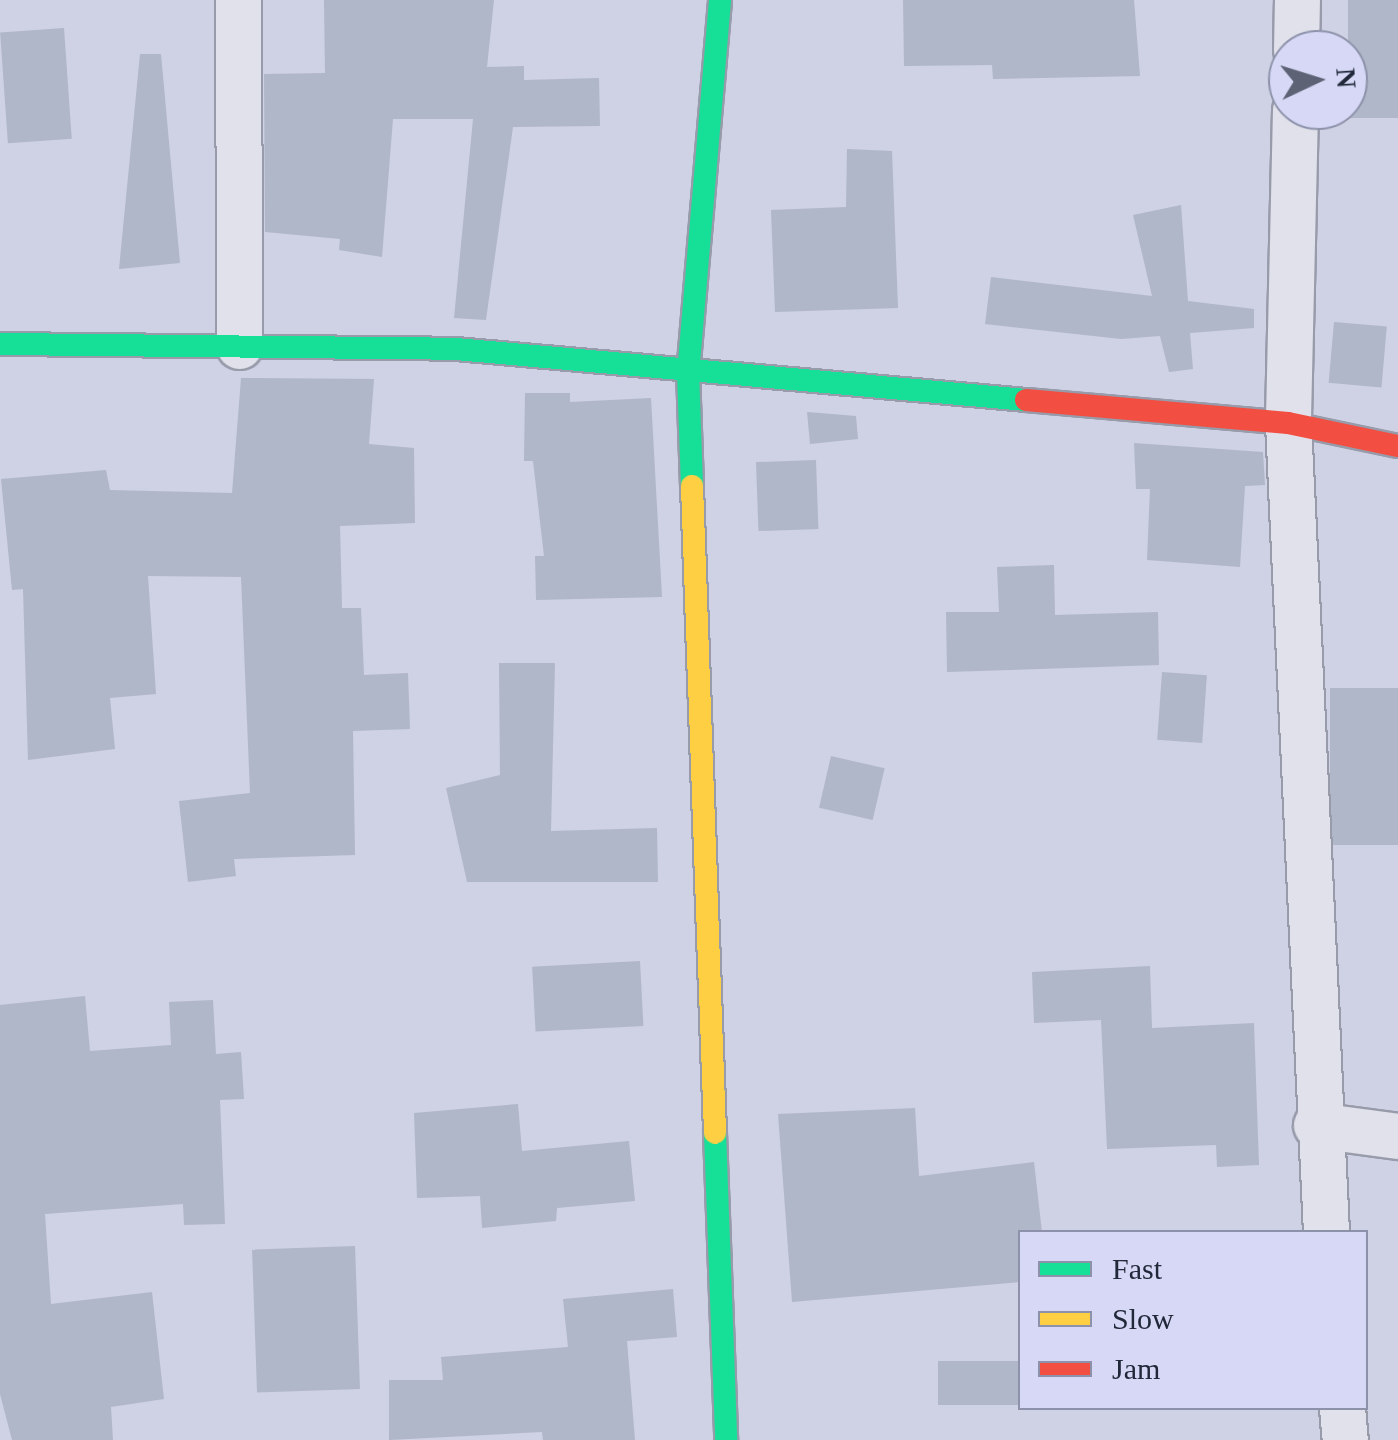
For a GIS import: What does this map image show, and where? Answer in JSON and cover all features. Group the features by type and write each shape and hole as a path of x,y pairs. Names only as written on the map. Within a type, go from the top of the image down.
{"street":[{"path":"238,0 239,346"},
{"path":"720,0 688,374 726,1440"},
{"path":"1296,30 1297,0"},
{"path":"1295,130 1288,424 1316,1125 1326,1230"},
{"path":"0,344 456,348 688,374 1288,424 1398,446"},
{"path":"1316,1125 1398,1136"},
{"path":"1342,1410 1345,1440"}],"building":[{"path":"324,0 494,0 487,67 524,66 524,80 599,78 600,126 513,127 486,320 454,318 473,119 393,119 382,257 339,250 340,239 265,232 264,74 325,73"},
{"path":"903,0 1134,0 1140,76 993,79 992,65 904,66"},
{"path":"1348,0 1398,0 1398,118 1368,118 1368,30 1348,30"},
{"path":"64,28 72,139 8,143 0,32"},
{"path":"140,54 161,54 180,263 119,269"},
{"path":"847,149 892,151 898,308 775,312 771,210 846,207"},
{"path":"1181,205 1188,301 1254,309 1254,328 1190,333 1193,369 1169,372 1160,336 1121,339 985,324 991,277 1152,296 1133,215"},
{"path":"1334,322 1387,327 1381,387 1329,383"},
{"path":"241,378 374,379 369,444 414,448 415,523 340,526 342,608 361,608 364,675 408,673 410,729 353,731 355,855 234,859 236,876 188,882 179,801 250,793 241,577 148,576 156,694 110,698 115,749 28,760 23,589 12,590 1,479 106,470 110,490 232,493"},
{"path":"525,393 570,393 570,402 651,398 662,597 536,600 535,556 544,556 533,461 524,461"},
{"path":"807,412 856,416 858,439 810,444"},
{"path":"1134,443 1263,452 1265,485 1245,486 1240,567 1147,560 1150,489 1136,489"},
{"path":"816,460 818,529 758,531 756,462"},
{"path":"1054,565 1055,615 1158,612 1159,665 947,672 946,612 999,612 997,567"},
{"path":"499,663 555,663 551,831 657,828 658,882 467,882 446,788 500,775"},
{"path":"1162,672 1207,675 1202,743 1157,740"},
{"path":"1330,688 1398,688 1398,845 1330,845"},
{"path":"831,756 885,768 873,820 819,808"},
{"path":"640,961 643,1026 536,1032 532,967"},
{"path":"1150,966 1152,1028 1254,1023 1259,1165 1217,1167 1216,1145 1107,1149 1101,1020 1034,1023 1032,972"},
{"path":"85,996 90,1051 171,1045 169,1002 213,1000 216,1054 241,1052 244,1099 220,1100 225,1224 184,1225 183,1204 45,1214 51,1304 152,1292 164,1399 111,1407 113,1440 12,1440 0,1394 0,1005"},
{"path":"518,1104 522,1151 629,1141 635,1201 557,1208 556,1221 482,1228 480,1196 417,1198 414,1113"},
{"path":"915,1108 919,1176 1034,1162 1042,1230 1018,1230 1018,1282 792,1302 778,1114"},
{"path":"355,1246 360,1389 257,1393 252,1250"},
{"path":"673,1289 677,1337 627,1341 635,1440 543,1440 542,1432 389,1440 389,1380 443,1380 441,1357 568,1347 563,1299"},
{"path":"938,1361 1018,1361 1018,1405 938,1405"}],"traffic: fast":[{"path":"692,486 688,374 720,0"},
{"path":"0,344 456,349 1026,400"},
{"path":"715,1133 726,1440"}],"traffic: slow":[{"path":"692,486 715,1133"}],"traffic: jam":[{"path":"1026,400 1288,423 1398,446"}]}
